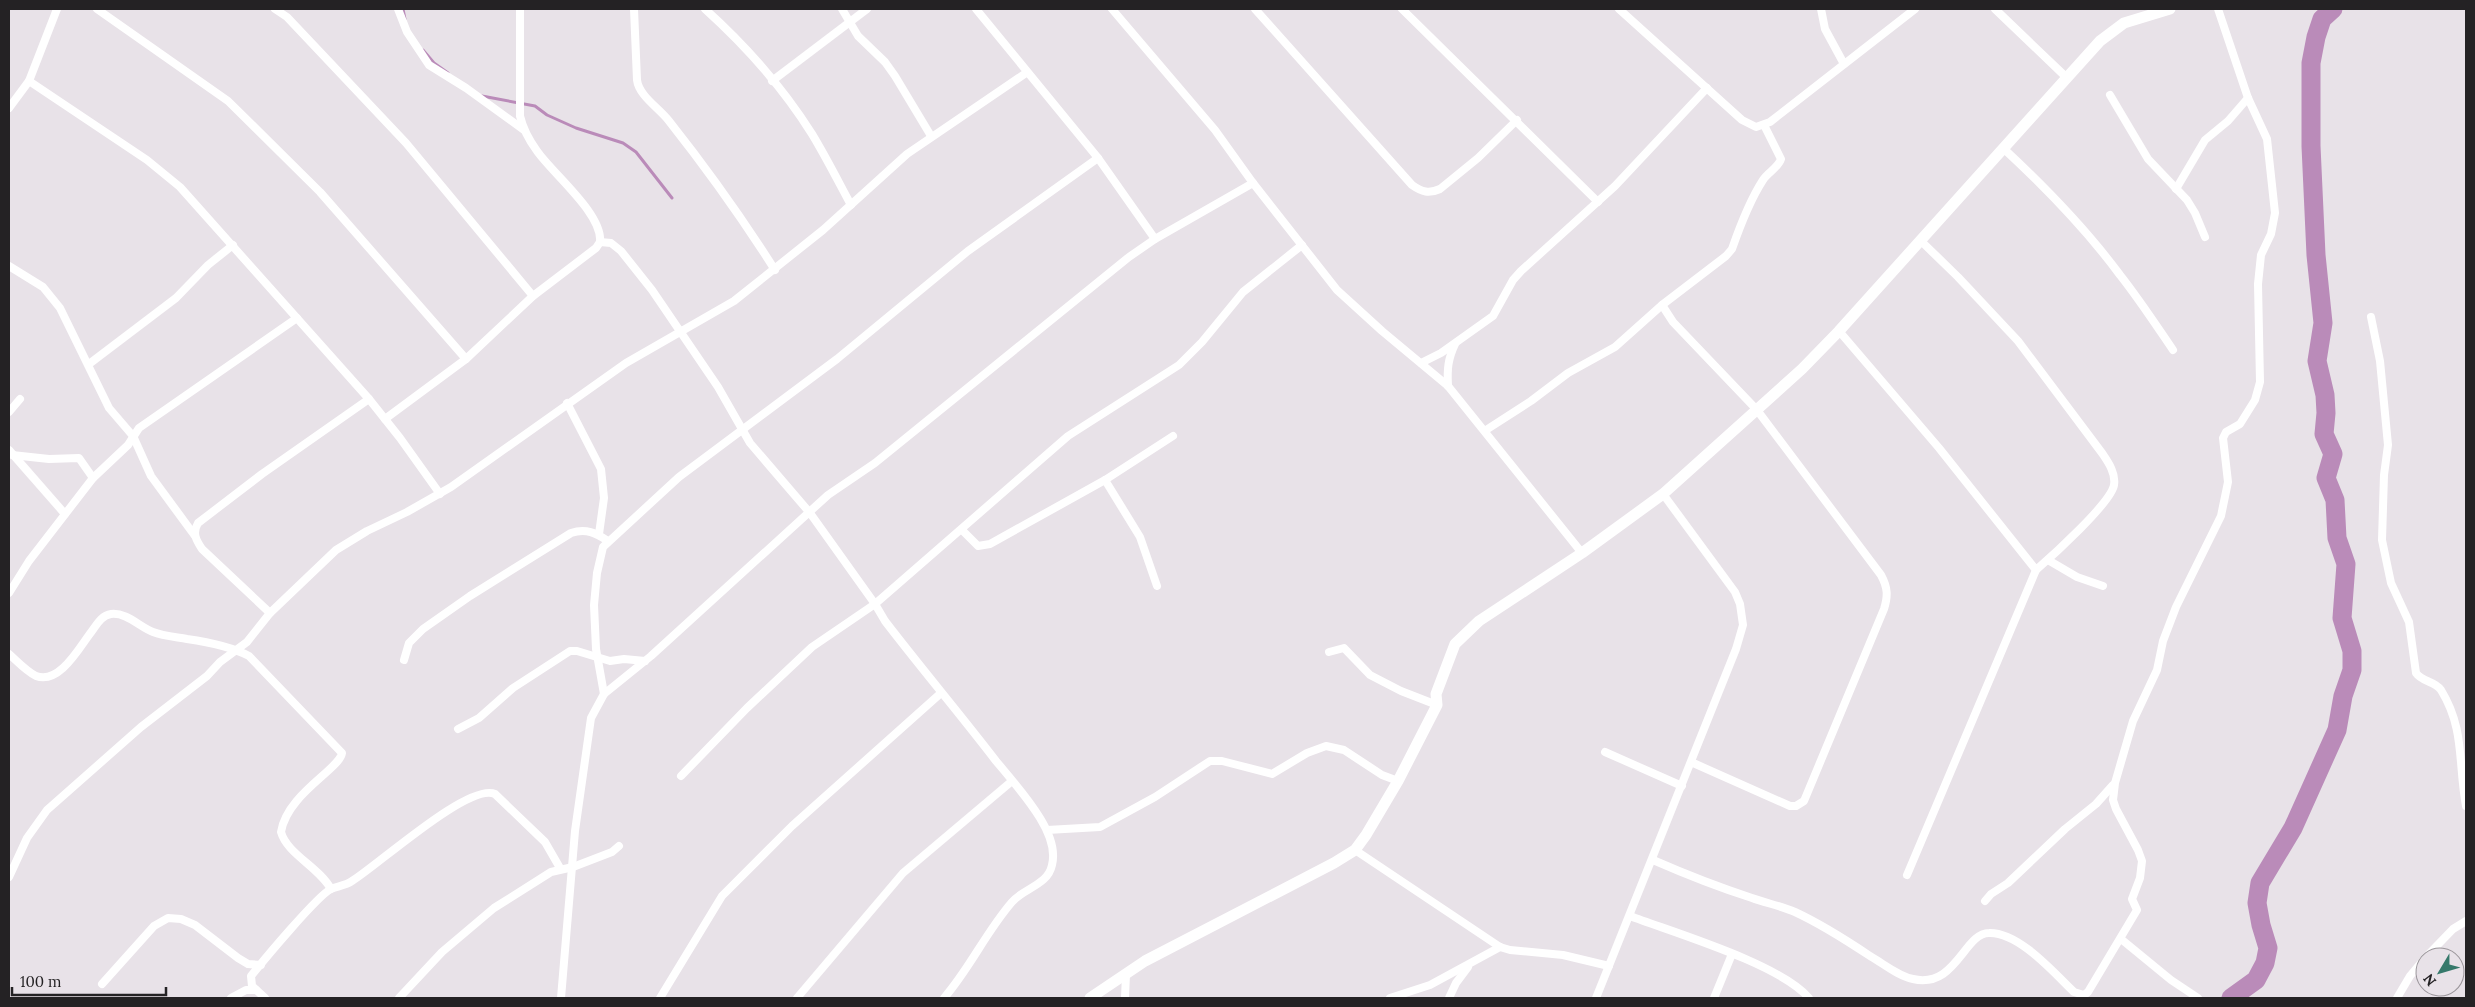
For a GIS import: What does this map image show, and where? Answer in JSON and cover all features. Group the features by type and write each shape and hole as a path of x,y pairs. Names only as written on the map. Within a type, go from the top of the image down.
{"street":[{"path":"9,108 29,81 57,9"},
{"path":"97,9 228,101 320,192 466,359"},
{"path":"275,9 287,17 406,143 532,296"},
{"path":"398,9 406,32 429,65 466,88 524,130"},
{"path":"385,419 466,359 532,296 596,248 600,242 599,227 591,215 541,156 524,130 520,116 520,9"},
{"path":"634,9 640,90 669,120 747,226 775,270"},
{"path":"707,9 740,42 812,134 851,205"},
{"path":"842,9 858,36 890,69 931,136"},
{"path":"772,81 867,9"},
{"path":"976,9 1026,73 1098,158 1156,238"},
{"path":"1112,9 1136,40 1192,101 1302,245 1344,296 1448,386 1486,430 1582,553"},
{"path":"1255,9 1412,185 1422,192 1434,192 1440,189 1478,158 1516,120"},
{"path":"1402,9 1598,202"},
{"path":"1619,9 1749,125 1764,125 1915,9"},
{"path":"1821,9 1825,29 1844,64"},
{"path":"1995,9 2066,77"},
{"path":"1090,998 1145,961 1334,863 1354,850 1366,835 1398,781 1436,705 1436,694 1455,644 1479,621 1582,553 1663,494 1757,410 1839,331 2066,77 2100,42 2124,22 2170,9"},
{"path":"1653,860 1700,879 1794,912 1836,934 1900,975 1913,979 1931,981 1940,977 1980,936 1989,932 2022,945 2074,992 2084,994 2088,992 2137,913 2132,899 2140,878 2142,861 2113,800 2115,783 2132,721 2157,670 2163,641 2176,607 2221,516 2228,482 2223,438 2226,432 2240,424 2255,400 2260,382 2258,284 2261,256 2271,234 2275,213 2274,195 2267,138 2248,98 2218,9"},
{"path":"9,876 27,838 47,810 141,727 207,676 247,642 270,613 336,550 367,531 440,494 567,403 641,354 734,301 775,270 851,205 890,168 931,136 1026,73"},
{"path":"29,81 161,171 185,193 369,399 440,494"},
{"path":"1422,363 1441,353 1493,316 1520,271 1598,202 1707,88"},
{"path":"2110,95 2148,159 2195,213 2205,238"},
{"path":"2176,189 2205,140 2228,121 2248,98"},
{"path":"1486,430 1531,401 1568,373 1615,347 1662,305 1732,249 1760,185 1769,172 1779,164 1781,159 1764,125"},
{"path":"2003,148 2044,186 2120,274 2173,350"},
{"path":"604,694 595,640 595,587 600,555 608,541 679,477 837,359 968,251 1098,158"},
{"path":"561,998 575,830 590,718 604,694 645,661 835,490 874,463 1092,287 1156,238 1254,183"},
{"path":"1907,875 2036,570 2048,560 2109,494 2114,486 2110,466 2018,341 1958,276 1921,241"},
{"path":"600,242 611,243 621,251 652,290 718,387 741,430 810,513 885,621 940,693 1012,781 1039,816 1047,830 1053,851 1053,863 1048,874 1039,883 1013,900 960,980 944,998"},
{"path":"89,364 176,298 208,265 232,245"},
{"path":"681,776 793,664 825,638 875,604 1068,436 1179,365 1202,342 1243,292 1302,245"},
{"path":"9,266 36,282 52,297 69,324 109,408 133,436 151,476 210,557 270,613"},
{"path":"1662,305 1673,322 1757,410 1881,575 1886,584 1888,595 1884,609 1804,801 1796,806 1790,806 1691,762"},
{"path":"2371,317 2380,362 2388,445 2382,515 2385,563 2396,596 2409,622 2416,673 2418,676 2436,685 2456,719 2466,806"},
{"path":"9,593 93,478 128,445 133,436 145,423 297,318"},
{"path":"1839,331 1939,448 2036,570"},
{"path":"1448,386 1447,370 1449,356 1457,340"},
{"path":"9,412 20,399"},
{"path":"195,536 195,529 198,523 262,474 369,399"},
{"path":"567,403 600,469 604,498 599,534"},
{"path":"962,530 978,546 990,544 1104,480 1173,436"},
{"path":"10,452 49,459 79,458 93,478"},
{"path":"10,452 65,514"},
{"path":"1104,480 1140,538 1157,586"},
{"path":"1596,998 1653,860 1736,649 1743,625 1740,604 1729,581 1663,494"},
{"path":"404,660 409,643 423,629 470,596 571,533 587,531 599,534 608,541"},
{"path":"2048,560 2077,577 2103,586"},
{"path":"9,654 35,675 44,677 53,675 67,663 98,622 109,614 114,613 121,614 153,632 236,650 258,664 342,753 340,760 310,785 290,808 281,832 286,844 311,865 331,889"},
{"path":"1329,652 1344,648 1370,675 1401,692 1436,705"},
{"path":"458,729 488,712 513,688 567,652 577,651 614,662 624,659 645,661"},
{"path":"660,998 722,896 792,826 940,693"},
{"path":"1047,830 1100,827 1148,801 1210,761 1222,761 1272,774 1307,753 1326,746 1344,750 1382,775 1398,781"},
{"path":"1605,752 1682,786"},
{"path":"802,997 902,872 1012,781"},
{"path":"1985,901 1991,894 2008,883 2065,829 2096,804 2115,783"},
{"path":"265,998 250,982 251,976 308,910 331,889 352,881 452,808 469,798 486,792 494,794 545,842 560,868"},
{"path":"398,998 424,969 465,931 494,908 560,868 573,867 612,852 619,846"},
{"path":"1354,850 1500,947 1510,950 1563,955 1609,966"},
{"path":"1630,916 1732,954 1787,979 1809,998"},
{"path":"102,984 154,926 168,918 181,919 195,925 238,958 248,964 261,966"},
{"path":"2436,947 2453,929 2466,921"},
{"path":"2121,939 2198,998"},
{"path":"1390,998 1430,984 1500,947"},
{"path":"1714,998 1732,954"},
{"path":"1449,998 1456,983 1469,965"},
{"path":"2397,998 2415,970"},
{"path":"1124,998 1126,974"},
{"path":"231,998 246,990 256,990"}],"waterway":[{"path":"403,9 405,19"},
{"path":"2231,998 2256,980 2265,963 2268,948 2257,903 2260,883 2293,828 2337,730 2343,696 2352,670 2352,651 2342,618 2346,564 2337,538 2335,500 2326,478 2333,454 2324,434 2325,395 2317,361 2323,323 2316,255 2311,146 2311,63 2322,19 2333,9"},
{"path":"423,50 434,63 448,73"},
{"path":"482,96 535,106 547,115 576,128 623,143 636,152 672,198"}]}
